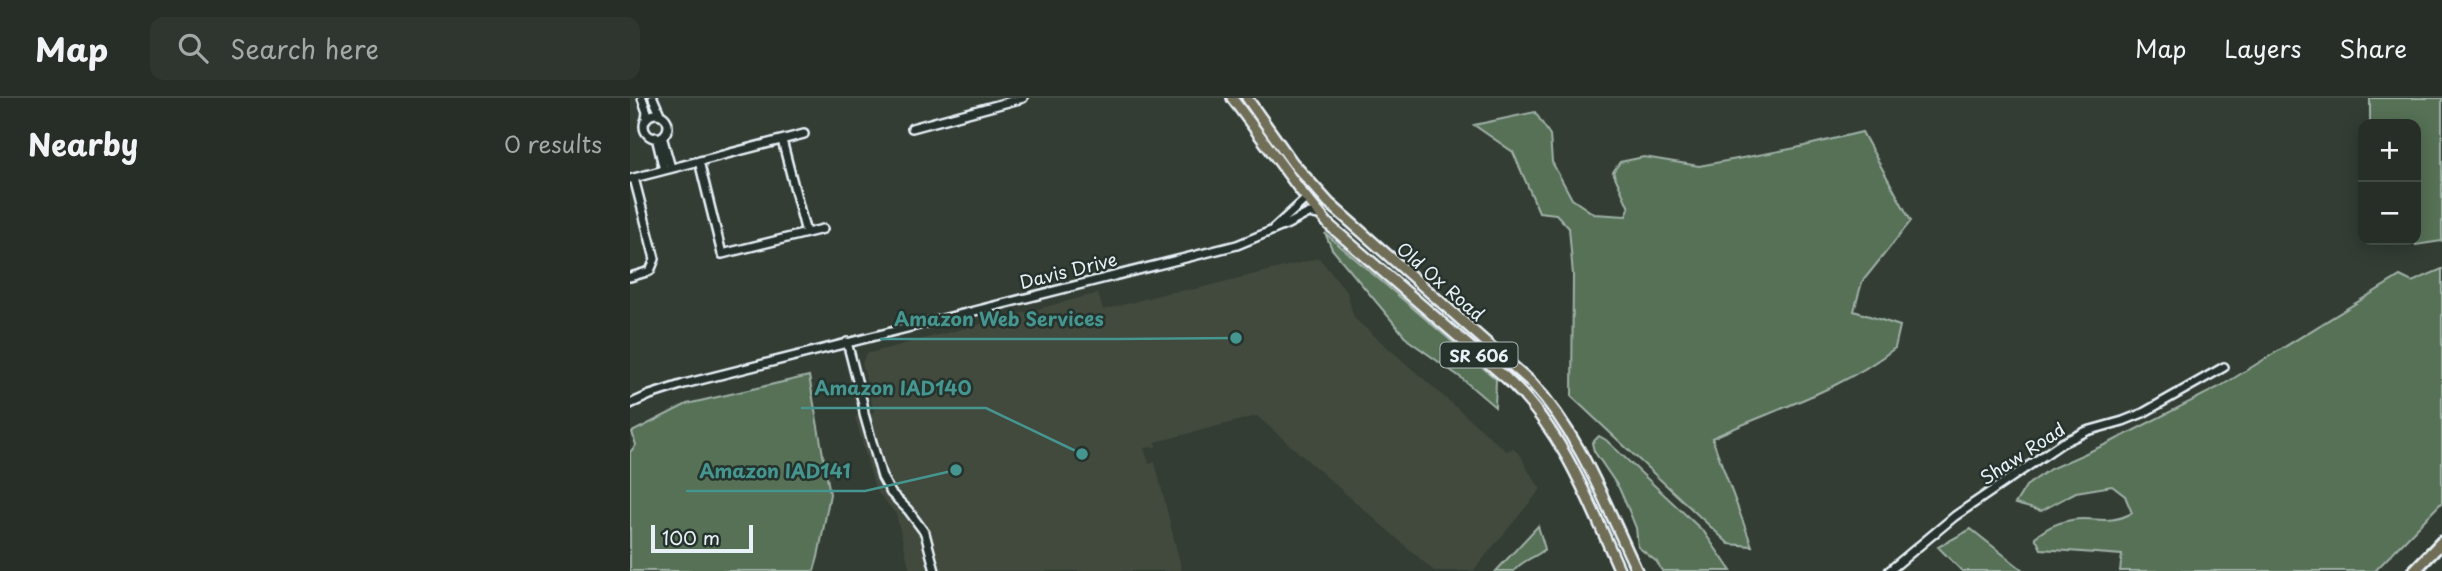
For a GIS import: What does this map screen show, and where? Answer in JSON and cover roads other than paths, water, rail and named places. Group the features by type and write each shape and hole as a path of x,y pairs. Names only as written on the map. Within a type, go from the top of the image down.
{"highway":[{"path":"2414,571 2442,542"}],"main road":[{"name":"Old Ox Road","path":"1232,98 1323,218 1506,378 1532,404 1566,454 1620,571"},
{"name":"Old Ox Road","path":"1247,98 1293,163 1329,203 1549,401 1588,465 1637,571"},
{"path":"1307,198 1319,198 1329,203"}],"street":[{"path":"642,98 647,112 645,131 651,136 659,137 667,130 668,122 660,114 653,98"},
{"path":"912,128 1023,98"},
{"path":"646,119 653,114 660,114"},
{"path":"630,277 650,271 654,259 632,178 804,134"},
{"path":"659,137 668,169"},
{"path":"782,140 806,233"},
{"path":"699,161 722,254 823,229"},
{"name":"Davis Drive","path":"1270,232 1307,198"},
{"name":"Davis Drive","path":"630,404 650,394 684,384 1237,245 1309,213 1316,213 1323,218"},
{"path":"847,342 864,414 883,477 891,493 925,533 935,571"},
{"name":"Shaw Road","path":"1889,571 1955,516 2062,443 2087,431 2143,413 2224,366"}],"place":[{"name":"Amazon Web Services","path":"1236,338"},
{"name":"Amazon IAD140","path":"1082,454"},
{"name":"Amazon IAD141","path":"956,470"}]}
